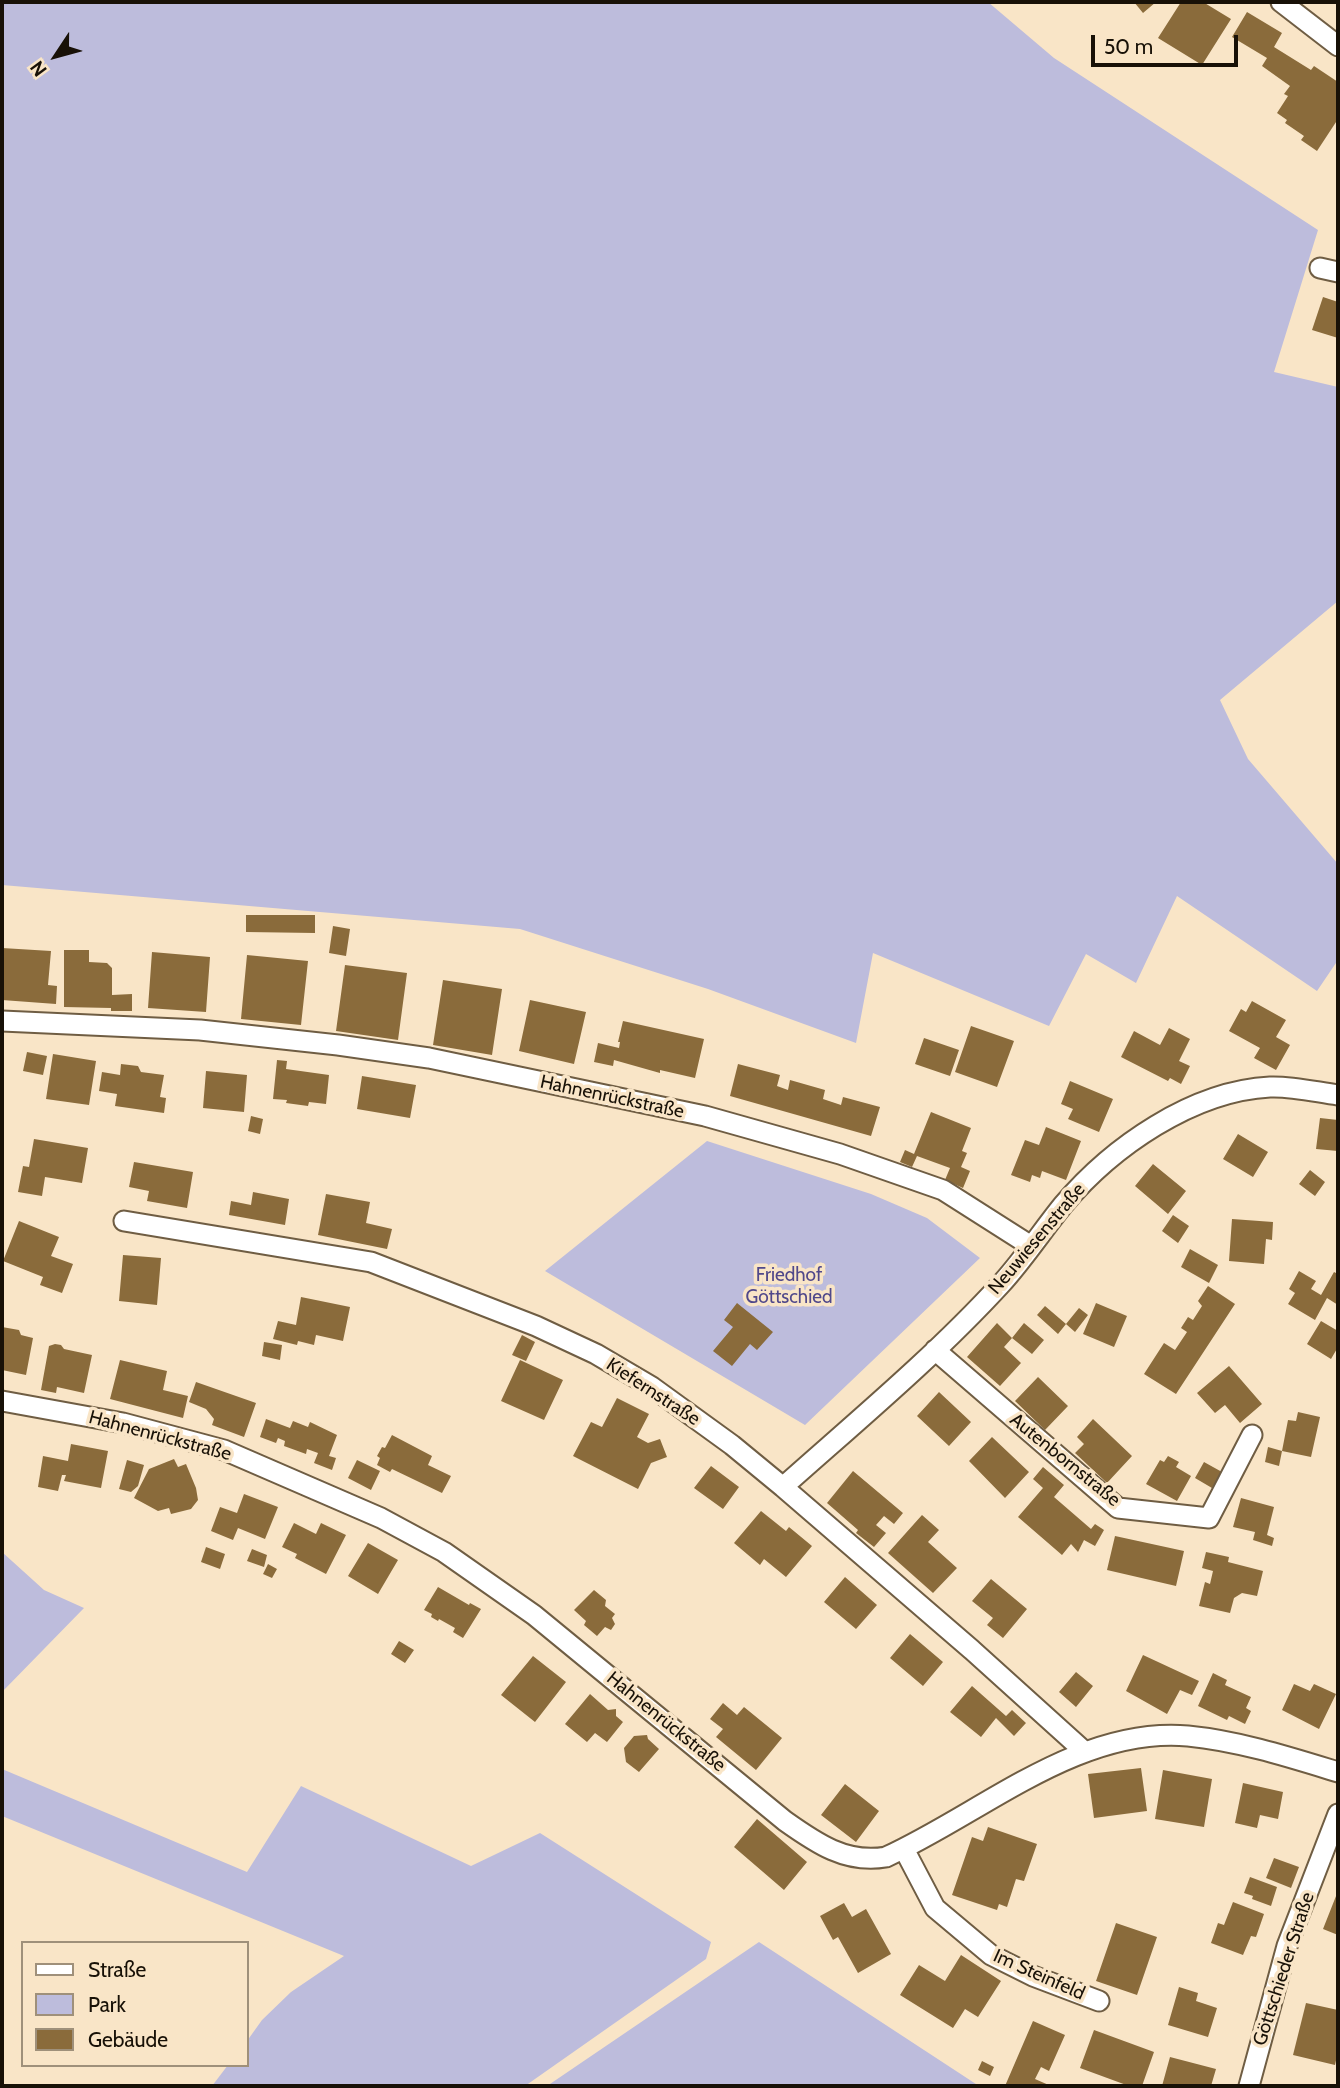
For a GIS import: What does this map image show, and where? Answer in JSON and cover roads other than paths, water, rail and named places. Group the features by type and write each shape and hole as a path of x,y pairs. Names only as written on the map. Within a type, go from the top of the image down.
{"street":[{"path":"1281,2 1338,46"},
{"name":"Hahnenrückstraße","path":"2,1021 200,1030 338,1045 429,1058 705,1116 840,1154 943,1190 1031,1246"},
{"name":"Neuwiesenstraße","path":"783,1487 934,1350 1001,1284 1063,1205 1106,1161 1169,1119 1214,1097 1270,1087 1338,1095"},
{"name":"Kiefernstraße","path":"124,1221 371,1262 536,1326 596,1354 652,1387 732,1445 972,1650 1085,1752"},
{"name":"Autenbornstraße","path":"934,1350 1118,1508 1209,1518 1252,1435"},
{"name":"Hahnenrückstraße","path":"2,1401 123,1423 224,1450 381,1518 444,1552 534,1615 813,1841 833,1852 871,1859 886,1857 1085,1752 1133,1739 1186,1736 1221,1741 1338,1772"},
{"name":"Göttschieder Straße","path":"1249,2086 1287,1946 1338,1814"},
{"name":"Im Steinfeld","path":"904,1849 936,1908 991,1955 1033,1976 1099,2001"}],"park label":[{"name":"Friedhof Göttschied","path":"789,1286"}]}
